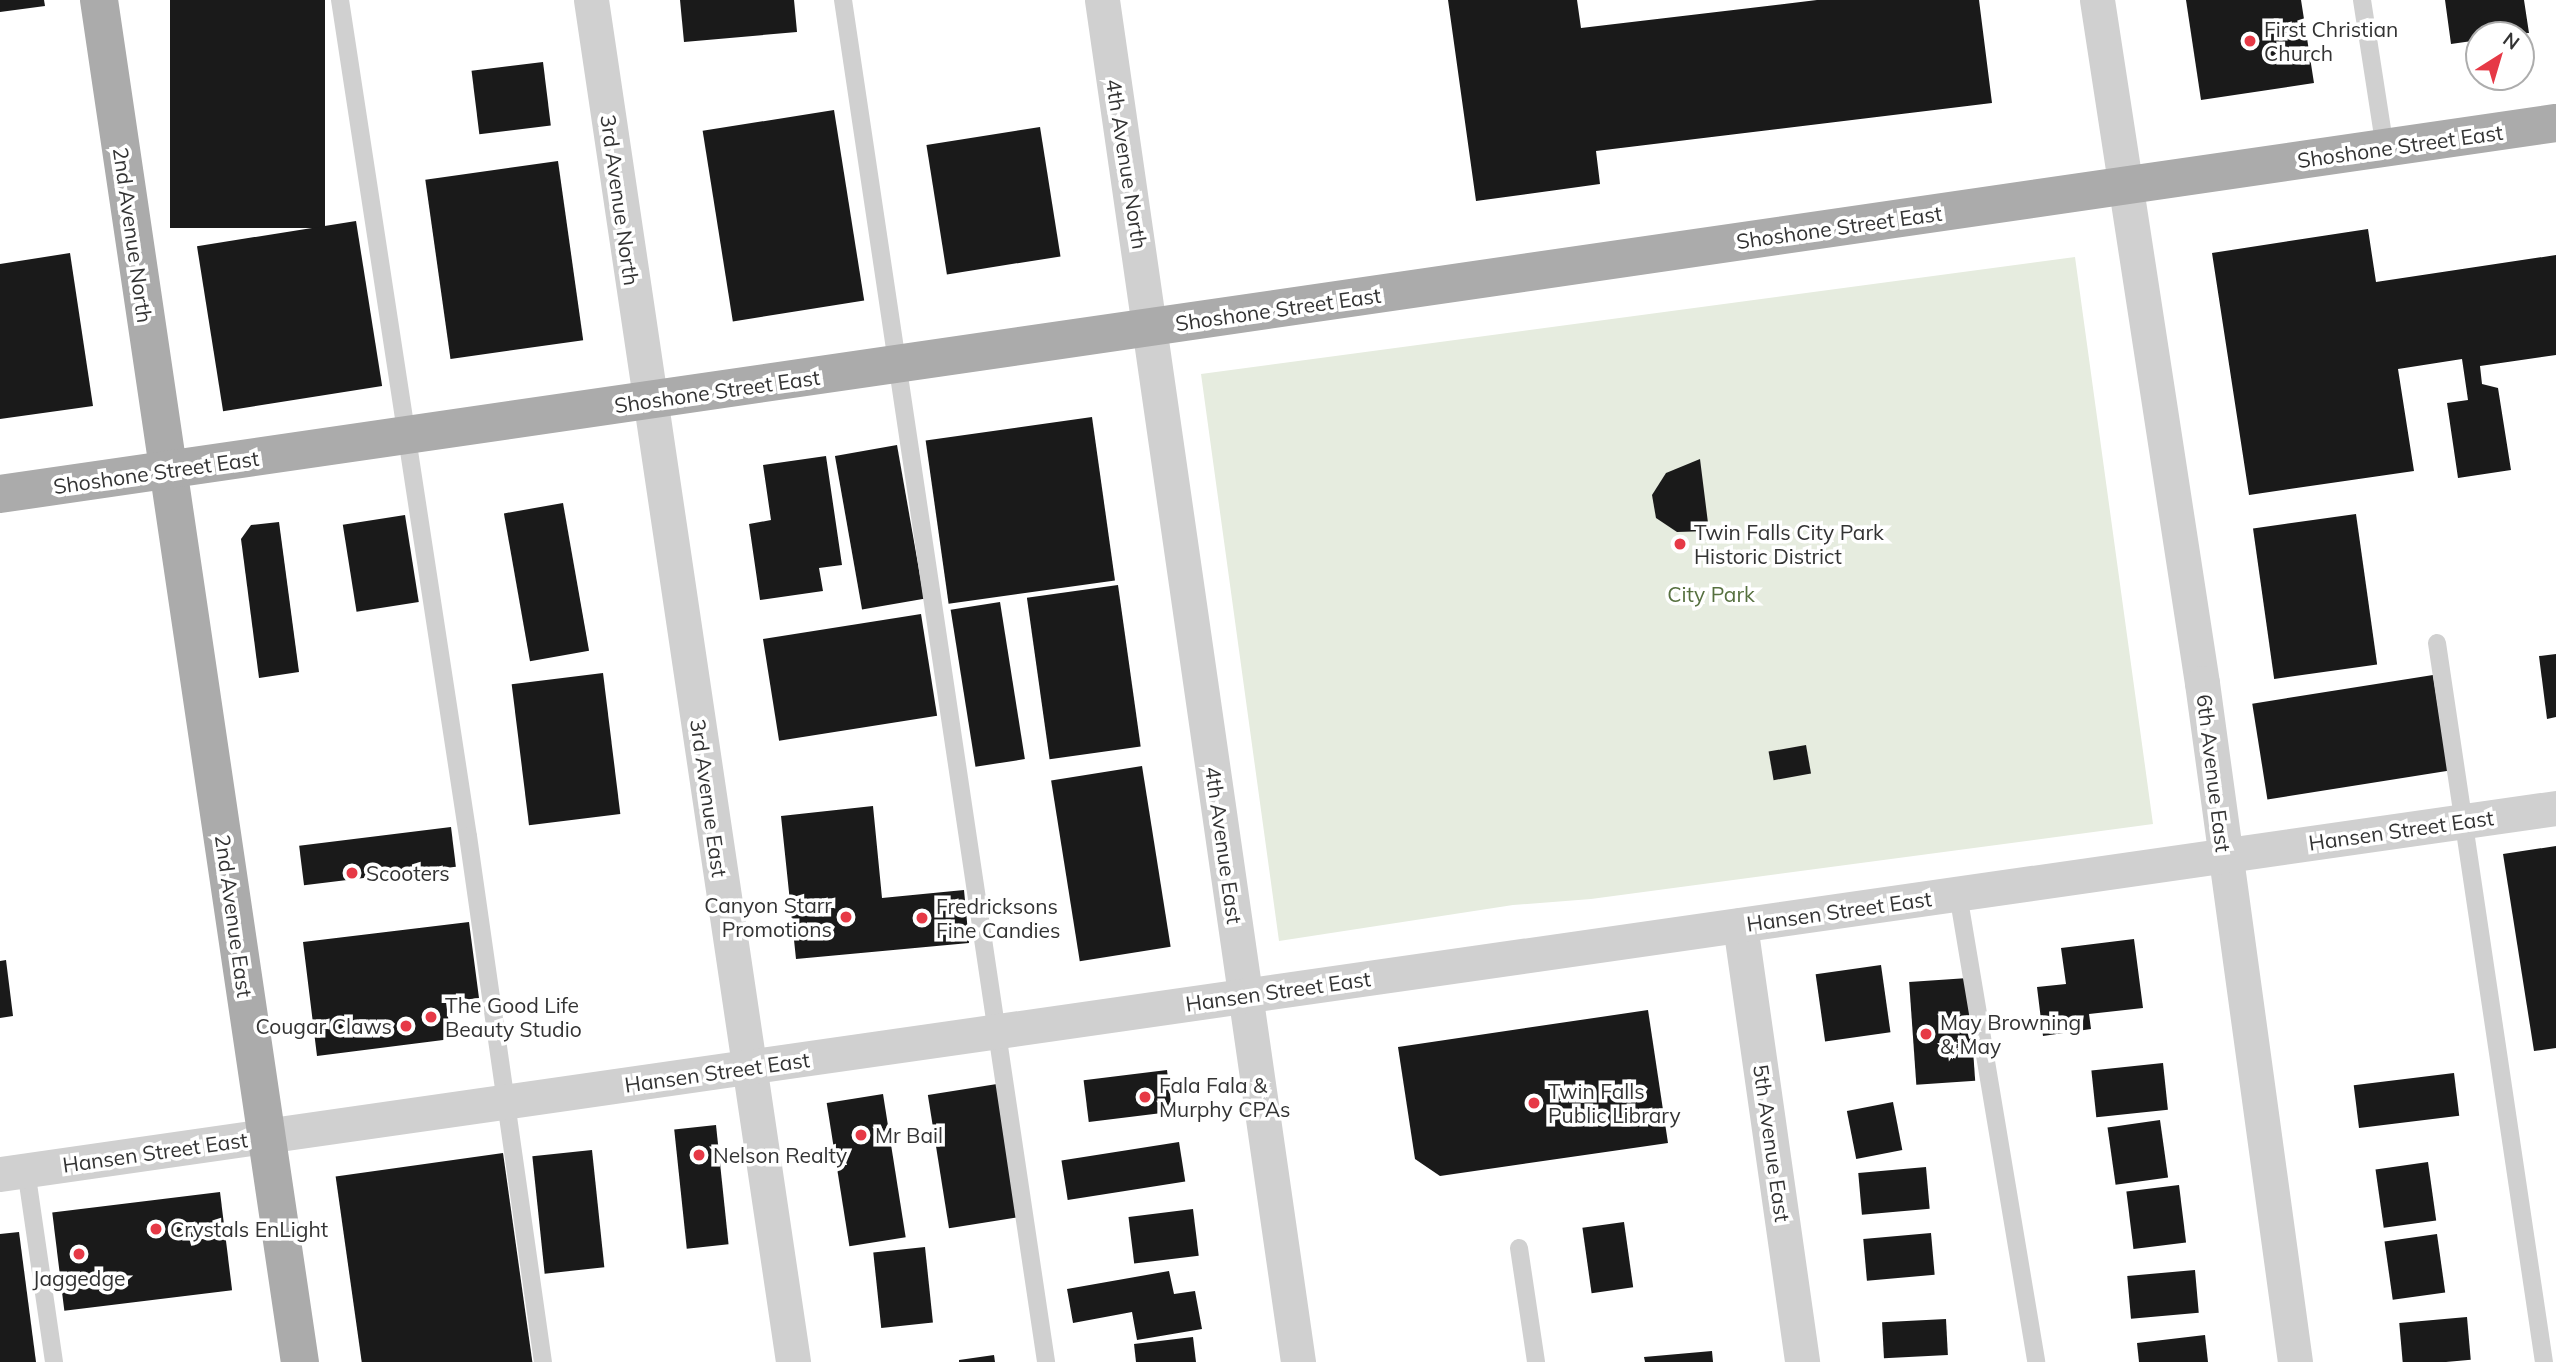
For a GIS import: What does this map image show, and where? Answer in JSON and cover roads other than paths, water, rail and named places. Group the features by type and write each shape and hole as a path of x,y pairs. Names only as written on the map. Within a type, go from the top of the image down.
{"main road":[{"name":"2nd Avenue North","path":"99,0 168,470"},
{"name":"Shoshone Street East","path":"0,494 2556,123"},
{"name":"2nd Avenue East","path":"168,470 300,1362"}],"street":[{"name":"3rd Avenue North","path":"591,0 649,400"},
{"name":"4th Avenue North","path":"1102,0 1151,327"},
{"name":"6th Avenue East","path":"2097,0 2128,185 2295,1362"},
{"name":"4th Avenue East","path":"1151,327 1297,1362"},
{"name":"3rd Avenue East","path":"649,400 793,1362"},
{"name":"Hansen Street East","path":"13,1172 2556,808"},
{"name":"5th Avenue East","path":"1740,925 1801,1362"}],"lane":[{"path":"340,0 468,836 543,1362"},
{"path":"843,0 1046,1362"},
{"path":"2362,0 2385,148"},
{"path":"2437,643 2466,821 2544,1362"},
{"path":"1958,894 2036,1362"},
{"path":"13,1172 54,1362"},
{"path":"1519,1248 1536,1362"}],"place":[{"name":"First Christian Church","path":"2250,41"},
{"name":"Twin Falls City Park Historic District","path":"1680,544"},
{"name":"Scooters","path":"352,873"},
{"name":"Canyon Starr Promotions","path":"846,917"},
{"name":"Fredricksons Fine Candies","path":"922,918"},
{"name":"The Good Life Beauty Studio","path":"431,1017"},
{"name":"Cougar Claws","path":"406,1026"},
{"name":"May Browning & May","path":"1926,1034"},
{"name":"Fala Fala & Murphy CPAs","path":"1145,1097"},
{"name":"Twin Falls Public Library","path":"1534,1103"},
{"name":"Mr Bail","path":"861,1135"},
{"name":"Nelson Realty","path":"699,1155"},
{"name":"Crystals EnLight","path":"156,1229"},
{"name":"Jaggedge","path":"79,1254"}],"park label":[{"name":"City Park","path":"1711,594"}]}
